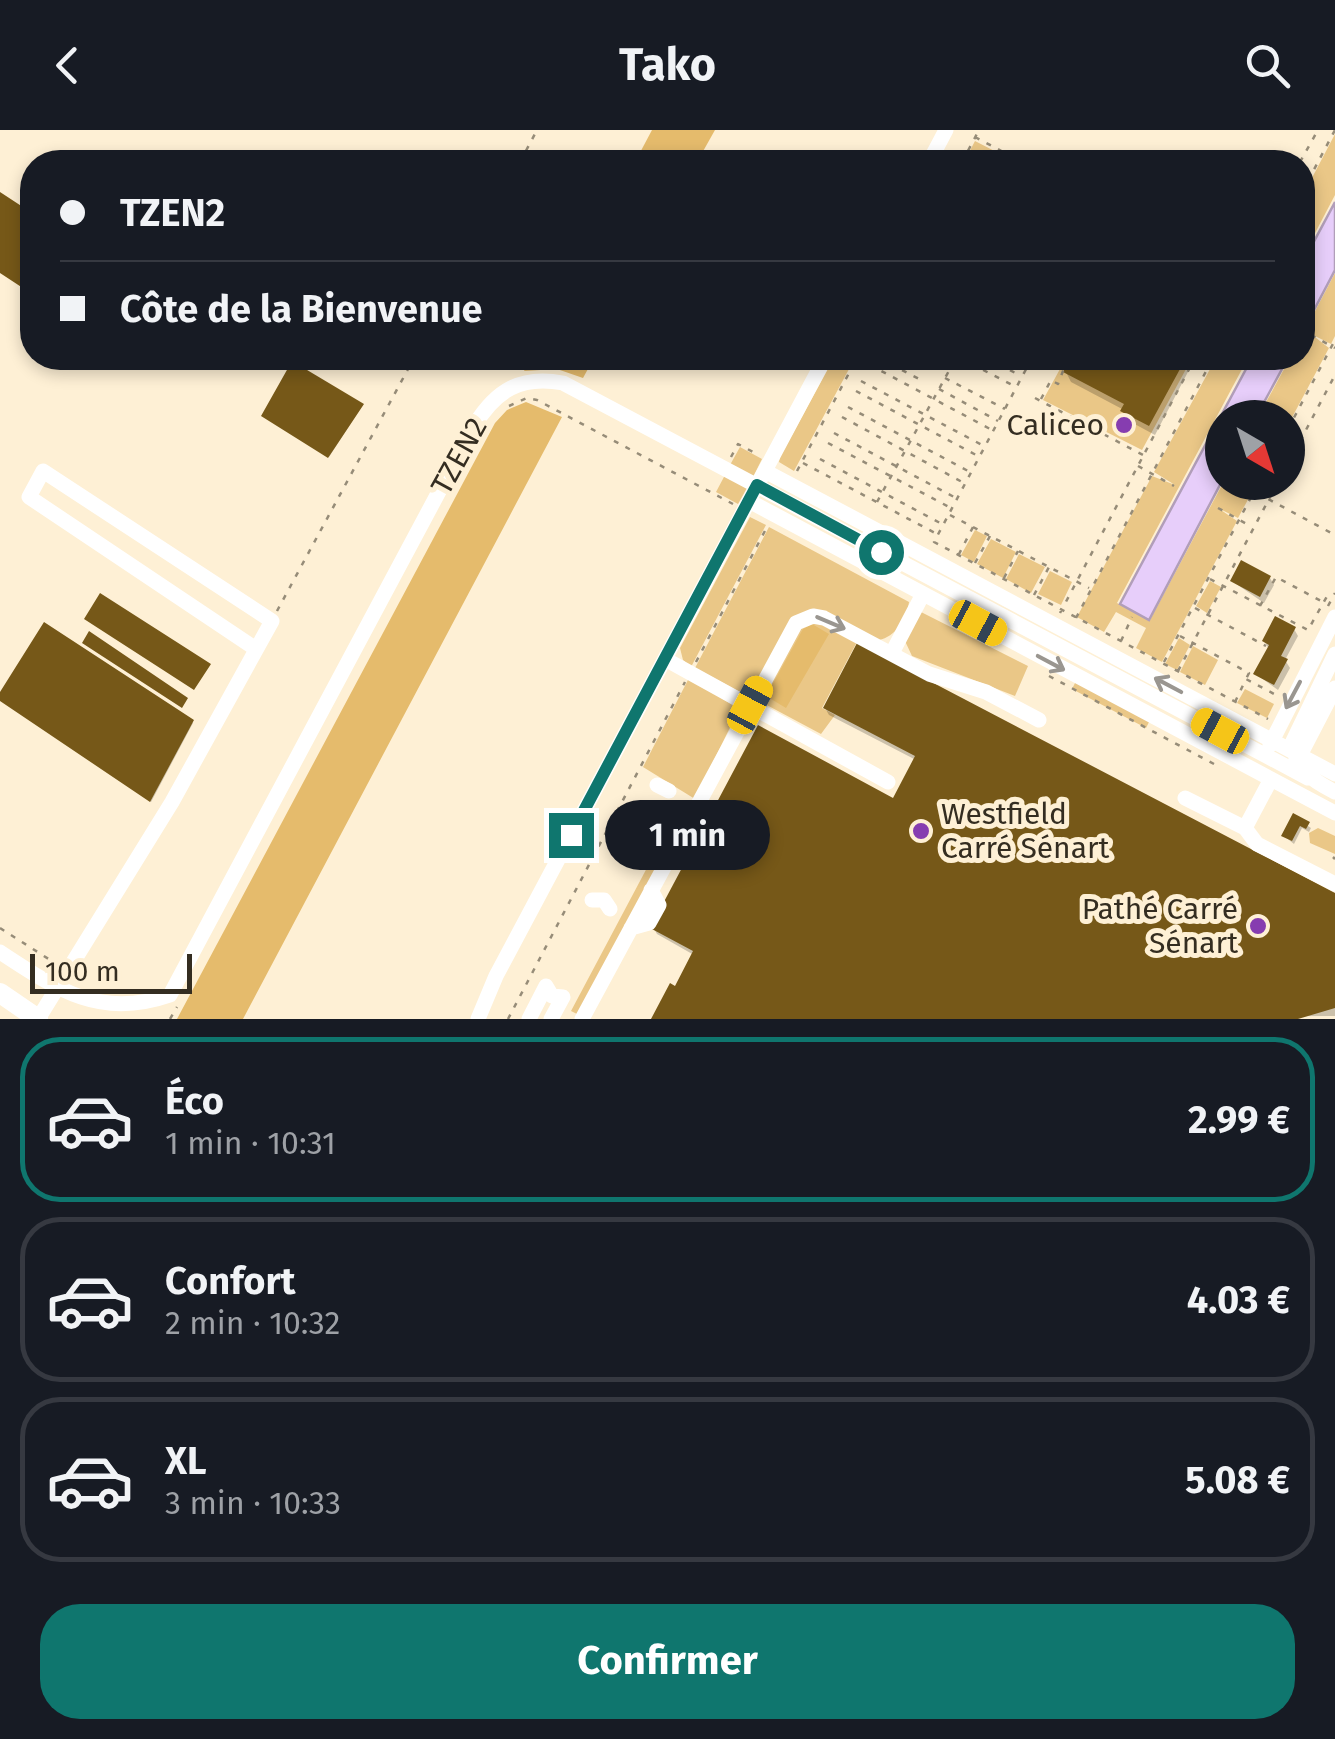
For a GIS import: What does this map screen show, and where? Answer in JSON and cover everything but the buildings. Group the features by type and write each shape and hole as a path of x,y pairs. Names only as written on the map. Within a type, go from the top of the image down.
{"main road":[{"path":"0,994 38,1019"}],"street":[{"path":"478,1019 496,976 743,504 819,370"},
{"name":"TZEN2","path":"0,952 98,1014 120,1018 137,1014 170,995 474,426 495,396 528,381 563,383 761,478 1270,759 1298,757"},
{"path":"38,1019 162,819 272,621 43,471 29,497 256,648"},
{"path":"761,478 790,484 1058,618 1230,710 1298,757 1335,792"},
{"path":"743,504 774,514 923,594 1150,723 1335,813"},
{"path":"892,653 923,594"},
{"path":"1271,779 1271,740 1332,611"},
{"path":"582,1019 652,890 687,841 750,705 790,630 804,619 824,618 929,674 986,692 1039,720"},
{"path":"1298,757 1294,730 1335,654"},
{"path":"665,659 888,782"},
{"path":"1245,828 1271,779 1298,757 1335,688"},
{"path":"1312,771 1335,774"},
{"path":"1185,798 1245,828 1257,844 1335,884"},
{"path":"592,900 602,899 610,909"},
{"path":"528,1019 546,986 552,996 563,997 552,1019"}],"path":[{"path":"968,150 979,130"},
{"path":"1310,150 1307,148 1318,130"},
{"path":"1315,165 1335,130"},
{"path":"975,137 999,150"},
{"path":"1315,153 1320,156"},
{"path":"1305,400 1335,340"},
{"path":"272,621 408,370"},
{"path":"790,484 851,370"},
{"path":"879,370 993,431"},
{"path":"902,370 921,380"},
{"path":"877,502 944,377 953,370"},
{"path":"982,370 1016,387"},
{"path":"1010,370 1022,376"},
{"path":"1026,370 934,542 1033,596 1058,618 1075,619 1162,665 1173,679 1230,710 1268,720"},
{"path":"1063,370 1058,384 1051,380 1037,399 1143,455"},
{"path":"1058,618 1189,370"},
{"path":"1075,619 1207,370"},
{"path":"1305,432 1335,375"},
{"path":"944,377 1005,409"},
{"path":"1184,379 1198,387"},
{"path":"861,381 985,447"},
{"path":"938,388 998,421"},
{"path":"856,391 979,457"},
{"path":"508,406 527,398 537,400 743,504"},
{"path":"848,407 971,473"},
{"path":"1168,409 1182,416"},
{"path":"842,417 966,483"},
{"path":"834,433 957,499"},
{"path":"1153,437 1167,445"},
{"path":"828,443 1090,589"},
{"path":"820,459 943,525"},
{"path":"801,462 938,535"},
{"path":"1138,466 1174,486"},
{"path":"1122,494 1136,503"},
{"path":"1162,665 1250,500"},
{"path":"1173,679 1268,500"},
{"path":"1273,500 1335,535"},
{"path":"1218,508 1254,528"},
{"path":"508,1019 774,514"},
{"path":"1106,524 1121,531"},
{"path":"959,556 973,527"},
{"path":"974,564 990,536"},
{"path":"1003,580 1018,551"},
{"path":"1091,552 1106,560"},
{"path":"1033,596 1049,567"},
{"path":"1260,606 1276,577 1323,602 1332,611"},
{"path":"1209,578 1308,630 1330,590"},
{"path":"1193,607 1266,646"},
{"path":"1120,642 1132,617"},
{"path":"1178,636 1249,673 1230,710"},
{"path":"1038,656 1034,665 1056,682 1208,753 1218,766"},
{"path":"1246,679 1290,702"},
{"path":"170,1019 183,998"}],"shaded area":[{"path":"652,130 715,130 704,150 641,150"},
{"path":"1335,134 1335,195 1315,233 1315,172"},
{"path":"975,141 993,150 970,150"},
{"path":"1335,202 1335,270 1315,308 1315,240"},
{"path":"1335,273 1335,336 1331,344 1315,336 1315,311"},
{"path":"1315,337 1329,348 1301,400 1267,400 1283,370 1315,370"},
{"path":"560,370 587,370 583,378"},
{"path":"827,370 849,370 794,471 779,462"},
{"name":"Caliceo","path":"1059,370 1185,370 1142,450 1043,400"},
{"path":"1209,370 1242,370 1226,400 1205,400 1205,438 1117,603 1150,620 1214,500 1248,500 1238,518 1218,508 1237,521 1162,662 1136,648 1146,628 1116,612 1104,632 1077,617 1152,476 1175,485 1154,472"},
{"path":"1246,370 1281,370 1265,400 1229,400"},
{"path":"526,402 562,417 243,1019 177,1019 495,423 507,410"},
{"path":"1205,446 1205,500 1212,500 1149,620 1120,604"},
{"path":"740,447 762,459 753,477 730,465"},
{"path":"725,475 747,488 738,504 716,492"},
{"path":"750,517 766,525 691,667 683,660 680,648"},
{"path":"769,527 909,602 899,626 879,640 811,612 752,690 742,693 695,668"},
{"path":"975,530 987,536 974,562 961,555"},
{"path":"991,539 1016,552 1003,578 977,564"},
{"path":"1019,554 1045,567 1031,593 1006,579"},
{"path":"1050,571 1072,582 1061,605 1038,594"},
{"path":"1210,581 1221,587 1207,613 1196,606"},
{"path":"921,612 1028,666 1015,696 912,656 905,641"},
{"path":"813,621 858,640 822,708 835,715 821,734 761,702 794,631"},
{"path":"812,624 829,634 786,708 766,696 803,629"},
{"path":"1179,638 1190,645 1177,670 1165,664"},
{"path":"1193,646 1218,660 1205,685 1180,672"},
{"path":"689,678 739,709 695,799 643,767"},
{"path":"1077,679 1151,718 1146,728 1072,689"},
{"path":"1245,689 1274,704 1267,718 1237,703"},
{"path":"683,800 691,804 579,1015 571,1011"},
{"path":"1318,828 1335,836 1335,854 1310,843 1309,833"}],"place":[{"name":"Caliceo","path":"1124,425"},
{"name":"Westfield Carré Sénart","path":"921,831"},
{"name":"Pathé Carré Sénart","path":"1258,926"}],"route":[{"path":"571,835 757,485 881,552"}]}
